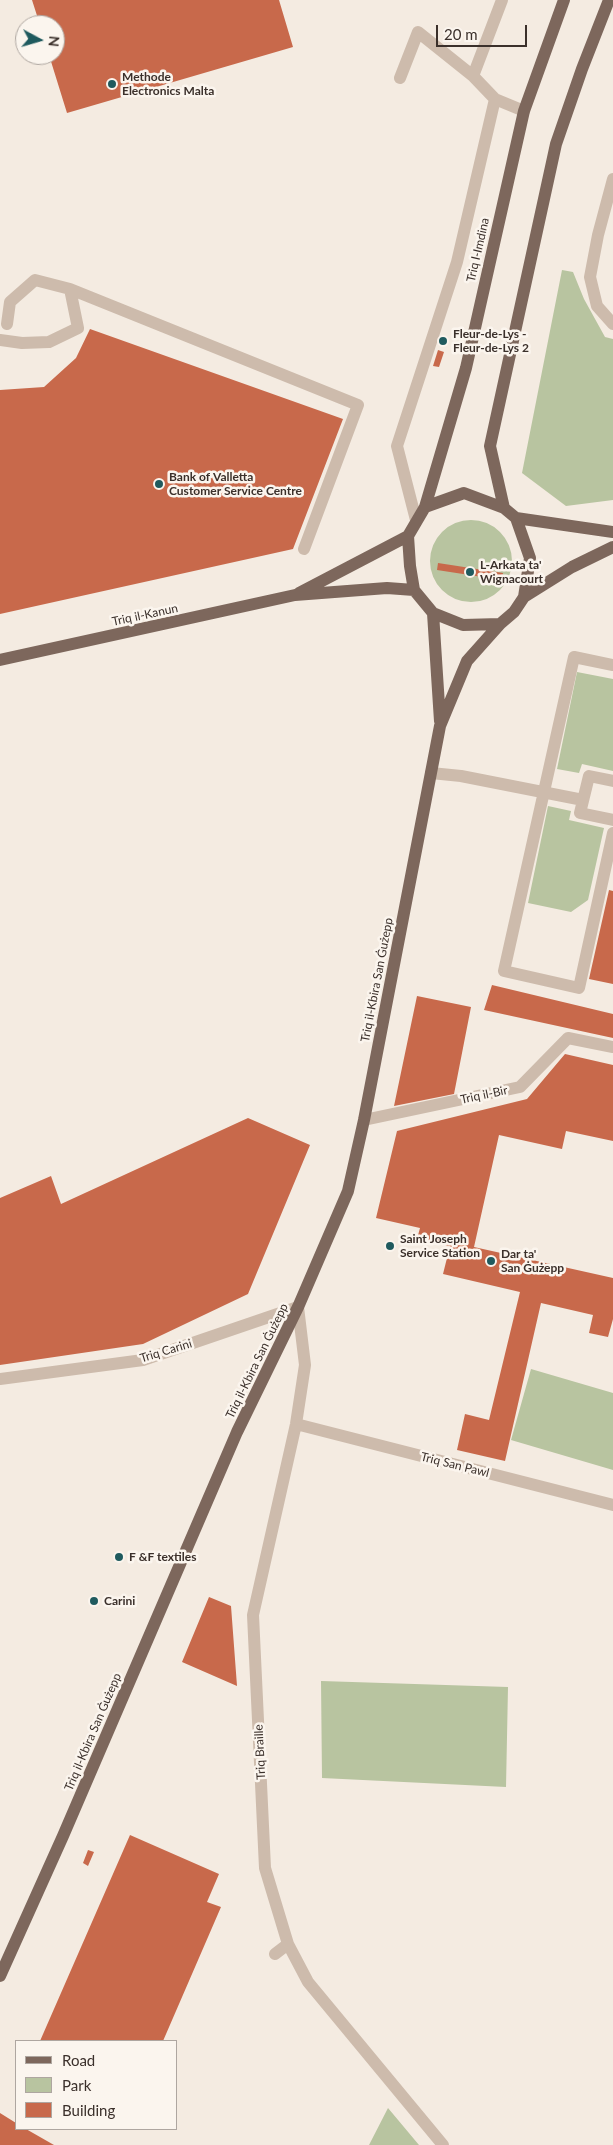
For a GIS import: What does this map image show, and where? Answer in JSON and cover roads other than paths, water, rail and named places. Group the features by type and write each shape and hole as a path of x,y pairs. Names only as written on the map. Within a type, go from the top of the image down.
{"main road":[{"name":"Triq l-Imdina","path":"425,507 466,368 524,111 564,0"},
{"path":"504,508 490,446 543,195 556,144 608,0"},
{"path":"524,597 530,558 516,518 504,508 464,493 425,507 408,536 414,590 433,613 463,625 500,624 514,612 524,597 572,567 613,547"},
{"path":"516,518 613,532"},
{"name":"Triq il-Kanun","path":"295,595 408,536"},
{"name":"Triq il-Kanun","path":"0,660 295,595 387,588 414,590"},
{"name":"Triq il-Kbira San Ġużepp","path":"433,613 440,726"},
{"name":"Triq il-Kbira San Ġużepp","path":"0,1976 63,1836 237,1432 298,1307 348,1191 364,1120 440,726 466,661 500,624"}],"street":[{"path":"473,76 502,0"},
{"path":"400,78 418,32 473,76 495,99 524,111"},
{"path":"416,520 397,446 456,262 495,99"},
{"path":"613,180 590,277 597,306 613,324"},
{"path":"7,324 10,302 35,280 70,289 358,405 304,549"},
{"path":"0,340 22,343 49,342 78,328 70,289"},
{"path":"613,665 574,657 504,971 579,988 613,832"},
{"path":"431,773 583,800"},
{"path":"613,781 589,776 580,813 613,820"},
{"name":"Triq il-Bir","path":"364,1120 520,1087 568,1038 613,1047"},
{"name":"Triq Carini","path":"0,1379 143,1360 298,1307"},
{"name":"Triq Braille","path":"298,1307 304,1365 296,1424 253,1615 265,1868 288,1944 308,1982 443,2145"},
{"name":"Triq San Pawl","path":"296,1424 613,1505"},
{"path":"275,1954 288,1944"}],"place":[{"name":"Methode Electronics Malta","path":"112,84"},
{"name":"Fleur-de-Lys - Fleur-de-Lys 2","path":"443,341"},
{"name":"Bank of Valletta Customer Service Centre","path":"159,484"},
{"name":"L-Arkata ta' Wignacourt","path":"470,572"},
{"name":"Saint Joseph Service Station","path":"390,1246"},
{"name":"Dar ta' San Ġużepp","path":"491,1261"},
{"name":"F &F textiles","path":"119,1557"},
{"name":"Carini","path":"94,1601"}]}
